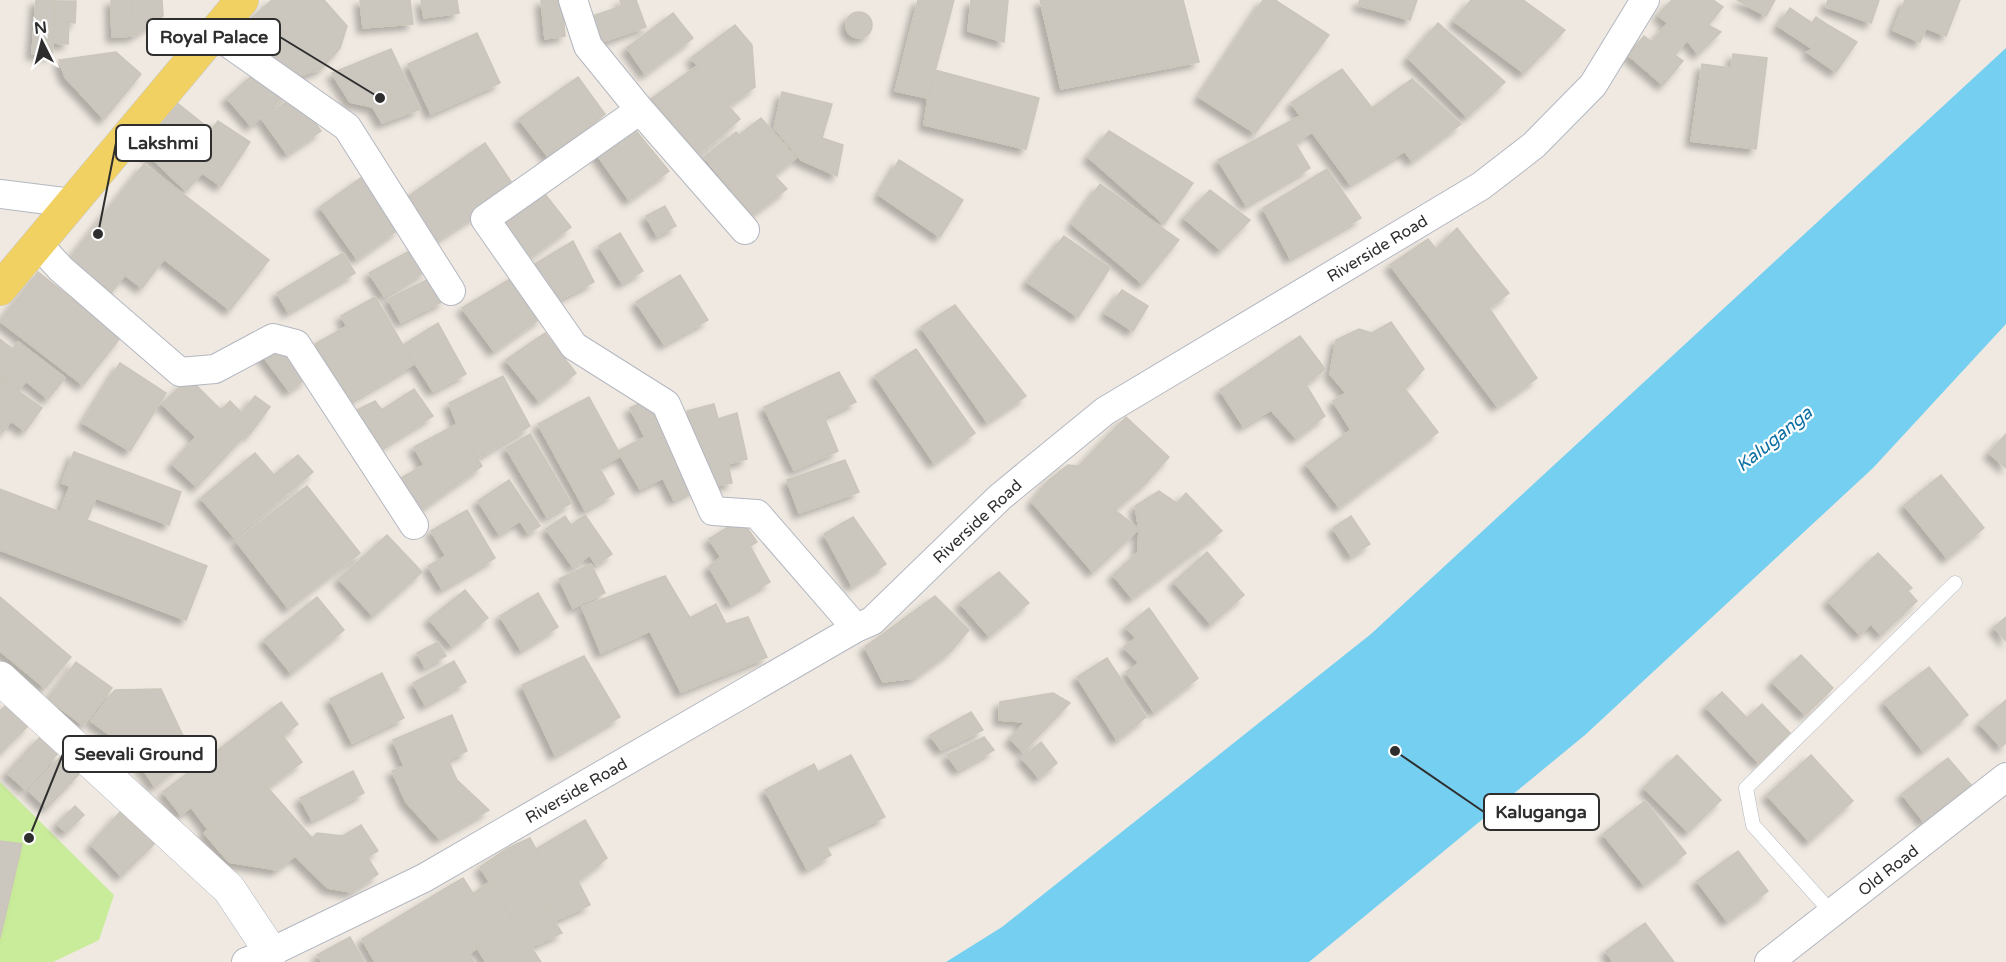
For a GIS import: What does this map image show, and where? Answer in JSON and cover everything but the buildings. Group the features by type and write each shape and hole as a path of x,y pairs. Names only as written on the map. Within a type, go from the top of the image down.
{"main road":[{"path":"0,289 242,0"}],"street":[{"path":"573,0 588,46 640,110 745,230"},
{"name":"Riverside Road","path":"264,959 424,878 856,628 872,621 1000,496 1105,411 1481,186 1534,145 1593,85 1646,0"},
{"path":"214,33 347,126 452,291"},
{"path":"640,110 485,219 574,346 666,404 713,511 756,514 856,628"},
{"path":"0,194 72,203"},
{"path":"37,243 61,269 180,372 215,369 273,338 296,344 414,525"},
{"path":"0,678 229,890 264,959"},
{"name":"Old Road","path":"1769,962 2006,777"}],"lane":[{"path":"1832,913 1753,825 1746,788 1955,583"}],"green space":[{"path":"0,782 114,895 99,940 53,962 0,962"}],"water":[{"path":"2006,48 2006,324 1873,468 1585,735 1309,962 946,962 1002,927 1371,634"}],"place":[{"name":"Royal Palace","path":"380,98"},
{"name":"Lakshmi","path":"98,234"},
{"name":"Kaluganga","path":"1395,751"},
{"name":"Seevali Ground","path":"29,838"}]}
